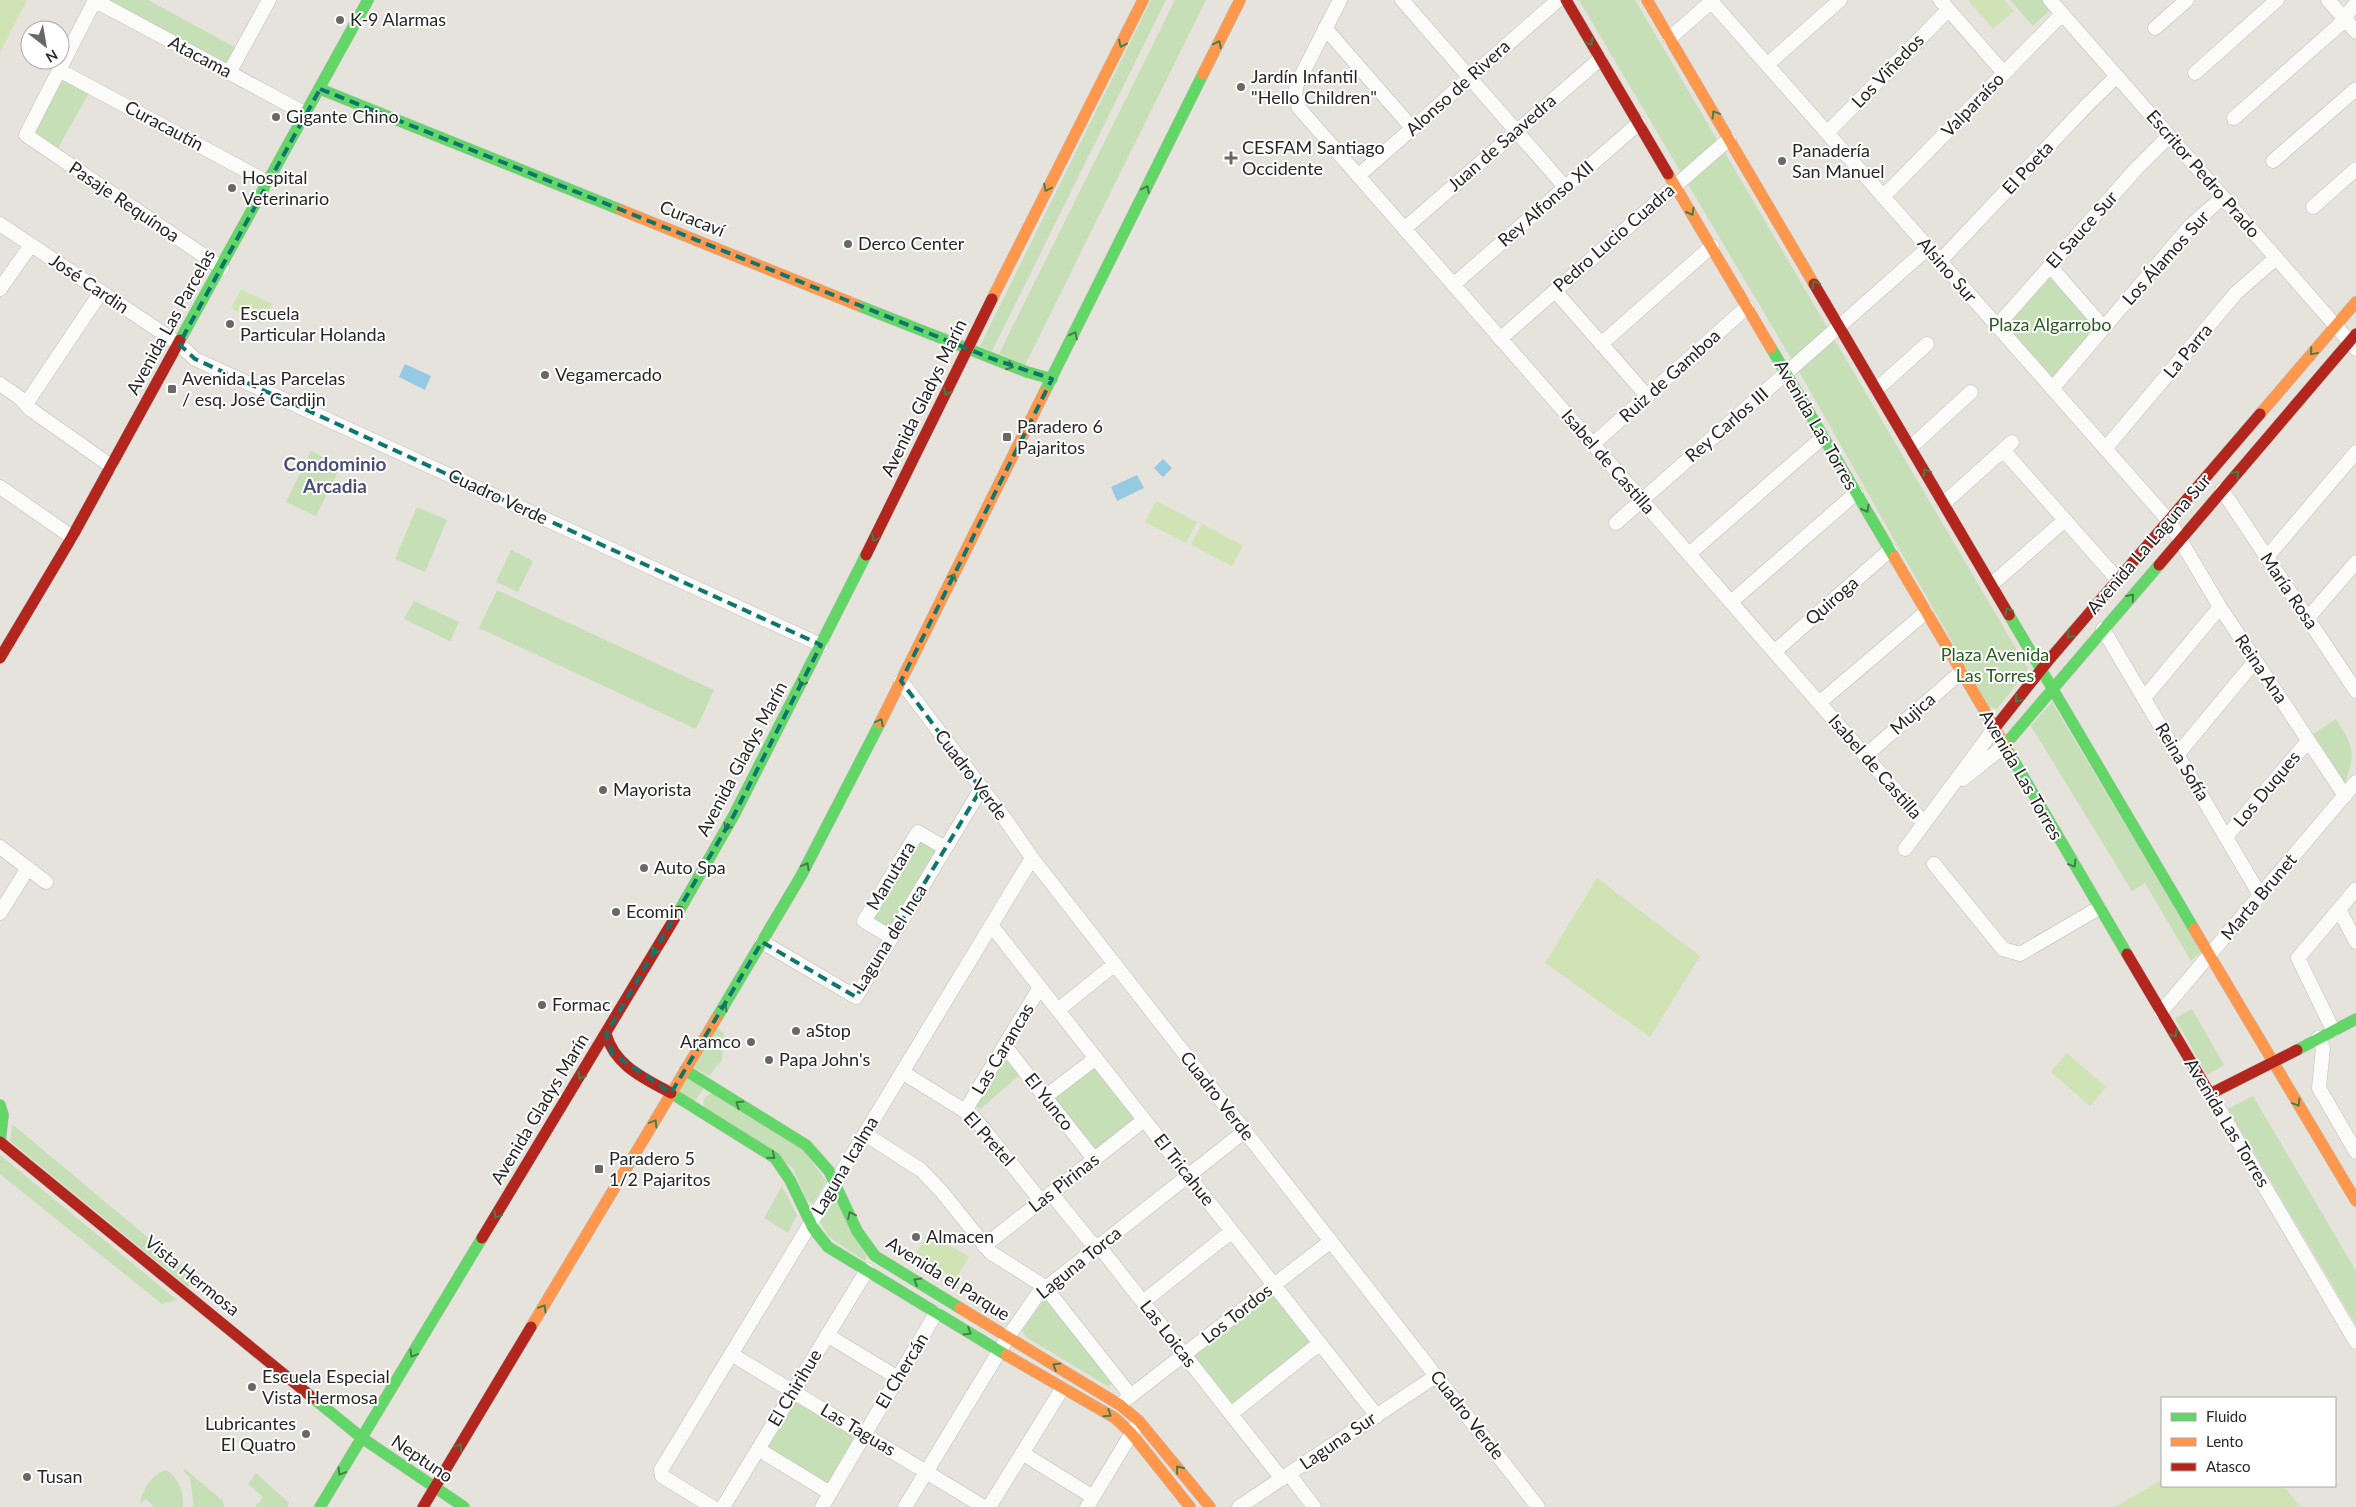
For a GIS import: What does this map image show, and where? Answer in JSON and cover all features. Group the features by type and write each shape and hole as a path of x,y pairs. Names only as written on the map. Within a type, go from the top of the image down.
{"street":[{"path":"70,48 94,0"},
{"name":"Atacama","path":"94,0 306,114"},
{"path":"229,73 269,0"},
{"name":"Avenida Las Parcelas","path":"0,658 5,638 72,537 222,268 368,0"},
{"name":"Avenida Gladys Marín","path":"320,1507 606,1034 734,815 822,645 968,348 1143,0"},
{"path":"423,1507 762,942 824,832 1240,0"},
{"path":"1340,0 1325,28 1413,129"},
{"path":"1402,0 1565,187"},
{"name":"Alonso de Rivera","path":"1358,176 1558,0"},
{"name":"Avenida Las Torres","path":"1566,0 2356,1342"},
{"path":"1648,0 2356,1201"},
{"path":"1767,64 1840,0"},
{"name":"Escritor Pedro Prado","path":"2050,0 2276,258 2336,325 2354,341"},
{"path":"2155,28 2187,0"},
{"path":"2195,73 2277,0"},
{"path":"2328,0 2356,32"},
{"path":"1670,38 1712,1"},
{"name":"Alsino Sur","path":"1712,1 2169,521 2181,539"},
{"path":"2234,118 2344,18 2356,3"},
{"path":"1944,5 2004,73"},
{"name":"Los Viñedos","path":"1827,133 1944,5"},
{"name":"Valparaíso","path":"1883,197 2062,14"},
{"name":"Isabel de Castilla","path":"1325,28 1297,84 1295,99 1302,112 1924,823"},
{"name":"Juan de Saavedra","path":"1404,229 1600,59"},
{"name":"Pasaje Requínoa","path":"59,70 26,135 222,268"},
{"name":"Curacautín","path":"59,70 269,182"},
{"name":"El Poeta","path":"1940,262 2088,104 2117,76"},
{"name":"Curacaví","path":"320,89 1027,372 1052,379"},
{"path":"2272,161 2356,89"},
{"name":"Rey Alfonso XII","path":"1453,285 1639,123"},
{"name":"El Sauce Sur","path":"1997,326 2140,165 2169,136"},
{"name":"Pedro Lucio Cuadra","path":"1500,339 1729,139"},
{"path":"2313,207 2356,169"},
{"name":"Los Álamos Sur","path":"2052,389 2190,226 2223,197"},
{"name":"José Cardin","path":"0,224 178,344"},
{"path":"0,289 31,244"},
{"path":"1601,344 1712,246"},
{"name":"Rey Carlos III","path":"1616,523 1928,248"},
{"name":"La Parra","path":"2105,449 2236,293 2276,258"},
{"path":"2050,266 2104,328"},
{"path":"1554,291 1647,396"},
{"path":"26,404 101,292"},
{"name":"Avenida La Laguna Sur","path":"1905,849 2042,668 2356,302"},
{"name":"Ruiz de Gamboa","path":"1593,444 1747,307"},
{"name":"Avenida La Laguna Sur","path":"1948,790 2004,746 2222,490 2354,341"},
{"name":"Cuadro Verde","path":"178,344 195,359 822,645"},
{"path":"1877,389 1927,344"},
{"path":"0,384 111,466"},
{"path":"1911,447 1971,392"},
{"path":"1689,554 1823,437"},
{"path":"1944,503 2008,446 2065,520 2118,580"},
{"path":"2267,557 2356,452"},
{"path":"0,487 72,537"},
{"name":"María Rosa","path":"2222,490 2308,618 2354,680"},
{"path":"1731,602 1856,492"},
{"path":"1992,584 2065,520"},
{"name":"Reina Ana","path":"2181,539 2220,607 2344,796"},
{"name":"Quiroga","path":"1774,652 1890,550"},
{"path":"2308,618 2356,562"},
{"path":"2144,698 2220,607"},
{"path":"1819,703 1926,612"},
{"name":"Reina Sofía","path":"2103,629 2260,895"},
{"path":"2177,754 2256,661"},
{"name":"Mujica","path":"1865,756 1961,672"},
{"name":"Cuadro Verde","path":"901,681 1032,858 1538,1507"},
{"name":"Los Duques","path":"2226,837 2308,741"},
{"name":"Marta Brunet","path":"2161,1012 2356,782"},
{"name":"Laguna del Inca","path":"762,942 856,997 981,789"},
{"name":"Manutara","path":"891,937 864,921 918,832 945,848"},
{"path":"0,847 46,882"},
{"name":"Laguna Icalma","path":"712,1507 660,1474 1032,858"},
{"path":"1934,864 2004,949 2011,953 2020,954 2099,908"},
{"path":"0,913 28,868"},
{"path":"2333,1030 2298,958 2356,889"},
{"path":"2339,909 2356,942"},
{"name":"El Tricahue","path":"991,925 1377,1416"},
{"path":"1058,1010 1114,964"},
{"name":"Las Carancas","path":"965,1111 1040,987"},
{"path":"2210,1094 2356,1019"},
{"name":"Avenida el Parque","path":"606,1034 609,1048 616,1058 776,1158 788,1174 811,1222 824,1243 1062,1389 1102,1409 1131,1433 1190,1507"},
{"path":"2318,1038 2323,1048 2319,1088 2356,1152"},
{"name":"El Yunco","path":"1005,1046 1094,1159"},
{"path":"1045,1097 1096,1058"},
{"name":"Avenida el Parque","path":"685,1070 806,1145 824,1162 836,1182 864,1243 876,1256 1120,1405 1139,1421 1210,1507"},
{"name":"El Pretel","path":"902,1072 978,1121 1046,1197"},
{"name":"Vista Hermosa","path":"0,1105 2,1123 0,1142 362,1438"},
{"name":"Las Pirinas","path":"984,1246 1144,1120"},
{"name":"Laguna Torca","path":"905,1507 1008,1337 1032,1301 1045,1287 1245,1131"},
{"path":"865,1134 915,1165 928,1176 984,1246 997,1258 1045,1287 1131,1396"},
{"name":"Las Loicas","path":"1046,1197 1097,1246 1231,1414 1314,1507"},
{"path":"1143,1302 1232,1231"},
{"name":"Los Tordos","path":"1120,1405 1331,1241"},
{"name":"El Chirihue","path":"723,1507 867,1270"},
{"name":"El Chercán","path":"822,1507 863,1434 936,1313"},
{"path":"827,1335 898,1378"},
{"path":"1231,1414 1320,1343"},
{"name":"Las Taguas","path":"731,1354 984,1507"},
{"name":"Laguna Sur","path":"1242,1506 1436,1376"},
{"path":"989,1507 1062,1389"},
{"path":"1022,1453 1090,1502 1139,1421"},
{"name":"Neptuno","path":"362,1438 434,1489 464,1507"},
{"path":"758,1449 830,1493"}],"highlighted area":[{"path":"320,89 993,359 1052,379 901,681 981,789 856,997 762,942 671,1093 612,1053 606,1034 734,815 821,645 195,359 179,344"}],"green space":[{"path":"0,0 27,0 0,52"},
{"path":"103,0 148,0 238,49 228,68"},
{"path":"1151,0 1166,0 992,351 980,346"},
{"path":"1175,0 1206,0 1025,365 999,354"},
{"name":"Plaza Avenida Las Torres","path":"1579,0 1635,0 2028,669 1997,709 1989,707 1805,382"},
{"path":"1968,0 2004,0 2014,11 1993,29"},
{"path":"2010,0 2043,0 2051,9 2033,26"},
{"path":"60,77 89,93 58,148 33,131"},
{"name":"Plaza Algarrobo","path":"2051,273 2097,326 2053,378 2003,325"},
{"path":"241,289 272,304 262,324 231,308"},
{"path":"311,451 341,466 316,516 286,502"},
{"path":"1156,501 1197,522 1186,543 1145,522"},
{"path":"417,507 447,520 425,572 395,559"},
{"path":"1202,524 1243,546 1232,566 1191,545"},
{"path":"511,550 533,561 518,592 496,582"},
{"path":"497,590 714,690 696,729 479,628"},
{"path":"414,601 459,622 450,641 404,619"},
{"name":"Plaza Avenida Las Torres","path":"2052,702 2201,952 2191,961 2145,883 2132,891 2031,726"},
{"path":"2336,719 2350,743 2352,757 2345,783 2313,734"},
{"path":"919,838 937,849 888,929 871,919"},
{"path":"1597,878 1700,956 1650,1037 1545,963"},
{"path":"2192,1009 2224,1065 2207,1075 2175,1018"},
{"path":"717,1028 724,1034 722,1060 709,1076 694,1068"},
{"path":"2067,1053 2106,1087 2090,1106 2051,1072"},
{"path":"1003,1061 1010,1061 1021,1074 980,1109 975,1105"},
{"path":"1093,1067 1135,1120 1094,1152 1052,1097"},
{"path":"688,1077 704,1087 694,1103 678,1092"},
{"path":"713,1093 803,1150 826,1181 813,1204 806,1200 793,1168 704,1108 703,1101 706,1096"},
{"path":"2253,1096 2356,1271 2356,1325 2228,1109"},
{"path":"12,1124 189,1272 189,1288 10,1141"},
{"path":"0,1155 177,1300 162,1304 0,1174"},
{"path":"782,1186 797,1215 788,1233 764,1218"},
{"path":"834,1195 867,1256 865,1261 829,1237 819,1220"},
{"path":"928,1233 969,1257 956,1279 915,1255"},
{"path":"1272,1292 1311,1341 1232,1404 1193,1354"},
{"path":"1045,1298 1112,1382 1109,1387 1026,1337 1022,1331"},
{"path":"794,1401 854,1437 829,1484 765,1448"},
{"path":"185,1469 223,1501 224,1507 194,1507 190,1478 183,1470"},
{"path":"166,1470 171,1473 180,1486 183,1496 183,1507 154,1507 146,1499 140,1504 148,1483 156,1475"},
{"path":"256,1473 289,1503 287,1507 255,1507 263,1497 248,1484"},
{"path":"2161,1481 2161,1487 2285,1487 2300,1507 2115,1507"}],"water":[{"path":"405,364 431,376 425,390 399,377"},
{"path":"1163,459 1172,468 1163,477 1154,468"},
{"path":"1137,475 1144,488 1117,501 1111,487"}],"traffic: fast":[{"path":"180,340 368,0"},
{"path":"1044,393 1203,74"},
{"path":"320,89 621,210"},
{"path":"857,305 1027,372 1052,379"},
{"path":"1771,348 1894,557"},
{"path":"679,911 734,815 866,555"},
{"path":"2004,746 2159,565"},
{"path":"2009,615 2194,929"},
{"path":"716,1019 801,876 880,723"},
{"path":"2007,749 2127,954"},
{"path":"2297,1050 2356,1019"},
{"path":"685,1070 806,1145 829,1171 857,1231 875,1256 960,1308"},
{"path":"671,1093 775,1158 790,1180 813,1228 828,1247 1006,1355"},
{"path":"0,1105 3,1115 0,1142"},
{"path":"320,1507 482,1238"},
{"path":"313,1398 362,1438 464,1507"}],"traffic: slow":[{"path":"992,299 1143,0"},
{"path":"1203,74 1240,0"},
{"path":"1647,0 1814,284"},
{"path":"1668,174 1771,348"},
{"path":"621,210 857,305"},
{"path":"2260,414 2356,302"},
{"path":"880,723 1044,393"},
{"path":"1894,557 2007,749"},
{"path":"2194,929 2356,1201"},
{"path":"531,1327 716,1019"},
{"path":"960,1308 1120,1405 1139,1421 1210,1507"},
{"path":"1006,1355 1115,1418 1131,1433 1190,1507"}],"traffic: jam":[{"path":"1566,0 1668,174"},
{"path":"1814,284 2009,615"},
{"path":"866,555 992,299"},
{"path":"2159,565 2356,334"},
{"path":"0,658 72,537 180,340"},
{"path":"1994,729 2048,661 2260,414"},
{"path":"482,1238 679,911"},
{"path":"2127,954 2210,1094 2297,1050"},
{"path":"606,1034 610,1045 623,1063 671,1093"},
{"path":"0,1142 313,1398"},
{"path":"423,1507 531,1327"}],"place":[{"name":"K-9 Alarmas","path":"340,20"},
{"name":"Jardín Infantil \"Hello Children\"","path":"1241,87"},
{"name":"Gigante Chino","path":"276,117"},
{"name":"CESFAM Santiago Occidente","path":"1231,158"},
{"name":"Panadería San Manuel","path":"1782,161"},
{"name":"Hospital Veterinario","path":"232,188"},
{"name":"Derco Center","path":"848,244"},
{"name":"Escuela Particular Holanda","path":"230,324"},
{"name":"Vegamercado","path":"545,375"},
{"name":"Avenida Las Parcelas / esq. José Cardijn","path":"172,389"},
{"name":"Paradero 6 Pajaritos","path":"1007,437"},
{"name":"Mayorista","path":"603,790"},
{"name":"Auto Spa","path":"644,868"},
{"name":"Ecomin","path":"616,912"},
{"name":"Formac","path":"542,1005"},
{"name":"aStop","path":"796,1031"},
{"name":"Aramco","path":"751,1042"},
{"name":"Papa John's","path":"769,1060"},
{"name":"Paradero 5 1/2 Pajaritos","path":"599,1169"},
{"name":"Almacen","path":"916,1237"},
{"name":"Escuela Especial Vista Hermosa","path":"252,1387"},
{"name":"Lubricantes El Quatro","path":"306,1434"},
{"name":"Tusan","path":"27,1477"}],"district":[{"name":"Condominio Arcadia","path":"335,475"}]}
